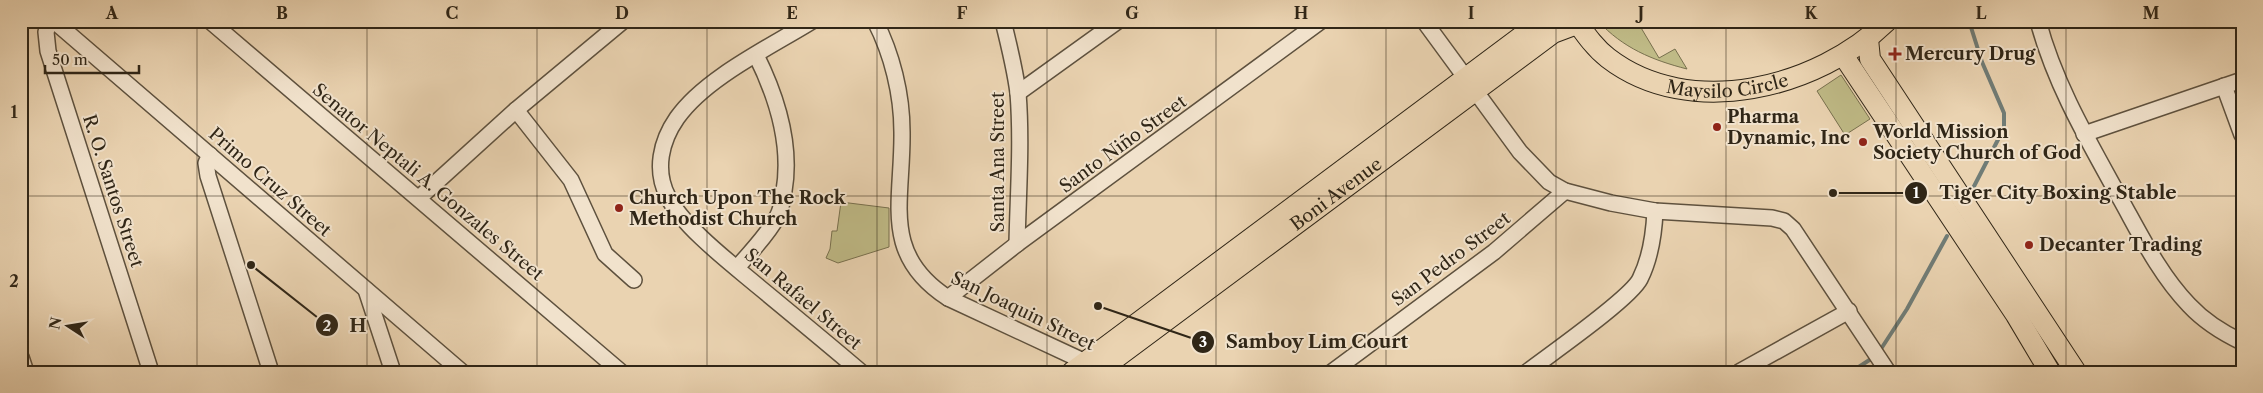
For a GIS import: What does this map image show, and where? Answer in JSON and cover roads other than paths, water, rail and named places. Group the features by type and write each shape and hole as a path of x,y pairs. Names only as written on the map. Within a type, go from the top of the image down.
{"main road":[{"name":"Boni Avenue","path":"1092,369 1470,85 1542,21"},
{"name":"Maysilo Circle","path":"1577,22 1591,42 1608,58 1628,71 1649,81 1677,89 1698,91 1737,90 1774,83 1808,73 1843,55 1868,39 1887,21"},
{"name":"Boni Avenue","path":"1470,85 1553,33 1577,22"},
{"path":"1868,39 1870,58 2076,372"},
{"path":"1843,55 2016,316 2050,372"}],"street":[{"name":"Primo Cruz Street","path":"52,21 462,372"},
{"name":"R. O. Santos Street","path":"52,21 46,32 48,50 151,372"},
{"name":"Senator Neptali A. Gonzales Street","path":"210,21 621,372"},
{"path":"419,198 516,110 623,21"},
{"name":"San Rafael Street","path":"812,21 709,86 690,102 664,139 660,160 661,177 668,197 693,229 861,372"},
{"name":"San Joaquin Street","path":"874,21 886,43 894,71 902,130 899,214 902,243 914,270 931,287 948,298 1092,369"},
{"name":"Santa Ana Street","path":"1003,21 1012,53 1018,93 1017,244"},
{"path":"1018,93 1118,21"},
{"name":"Santo Niño Street","path":"948,298 1017,244 1321,21"},
{"path":"1424,21 1535,170 1549,182 1566,192 1655,211 1772,218 1784,221 1793,229 1882,362"},
{"path":"2038,21 2054,71 2084,134 2160,267 2189,306 2226,334 2242,342"},
{"path":"737,268 778,216 786,176 786,146 778,110 771,85 756,55"},
{"path":"2084,134 2242,80"},
{"path":"2224,86 2242,135"},
{"path":"516,110 571,180 605,254 634,280"},
{"path":"210,155 206,164 208,176 271,372"},
{"name":"San Pedro Street","path":"1332,372 1494,252 1566,192"},
{"path":"1527,372 1619,301 1639,281 1650,254 1655,211"},
{"path":"366,290 394,372"},
{"path":"1739,372 1849,311"},
{"path":"21,357 26,372"}],"waterway":[{"path":"1969,21 1982,62 2004,113 2004,128 1969,196"},
{"path":"1879,352 1907,309 1947,236"},
{"path":"1851,372 1874,357"}],"place":[{"name":"Mercury Drug","path":"1895,54"},
{"name":"Pharma Dynamic, Inc","path":"1717,127"},
{"name":"World Mission Society Church of God","path":"1863,142"},
{"name":"Tiger City Boxing Stable","path":"1833,193"},
{"name":"Church Upon The Rock Methodist Church","path":"619,208"},
{"name":"Decanter Trading","path":"2029,245"},
{"name":"H","path":"251,265"},
{"name":"Samboy Lim Court","path":"1098,306"}]}
